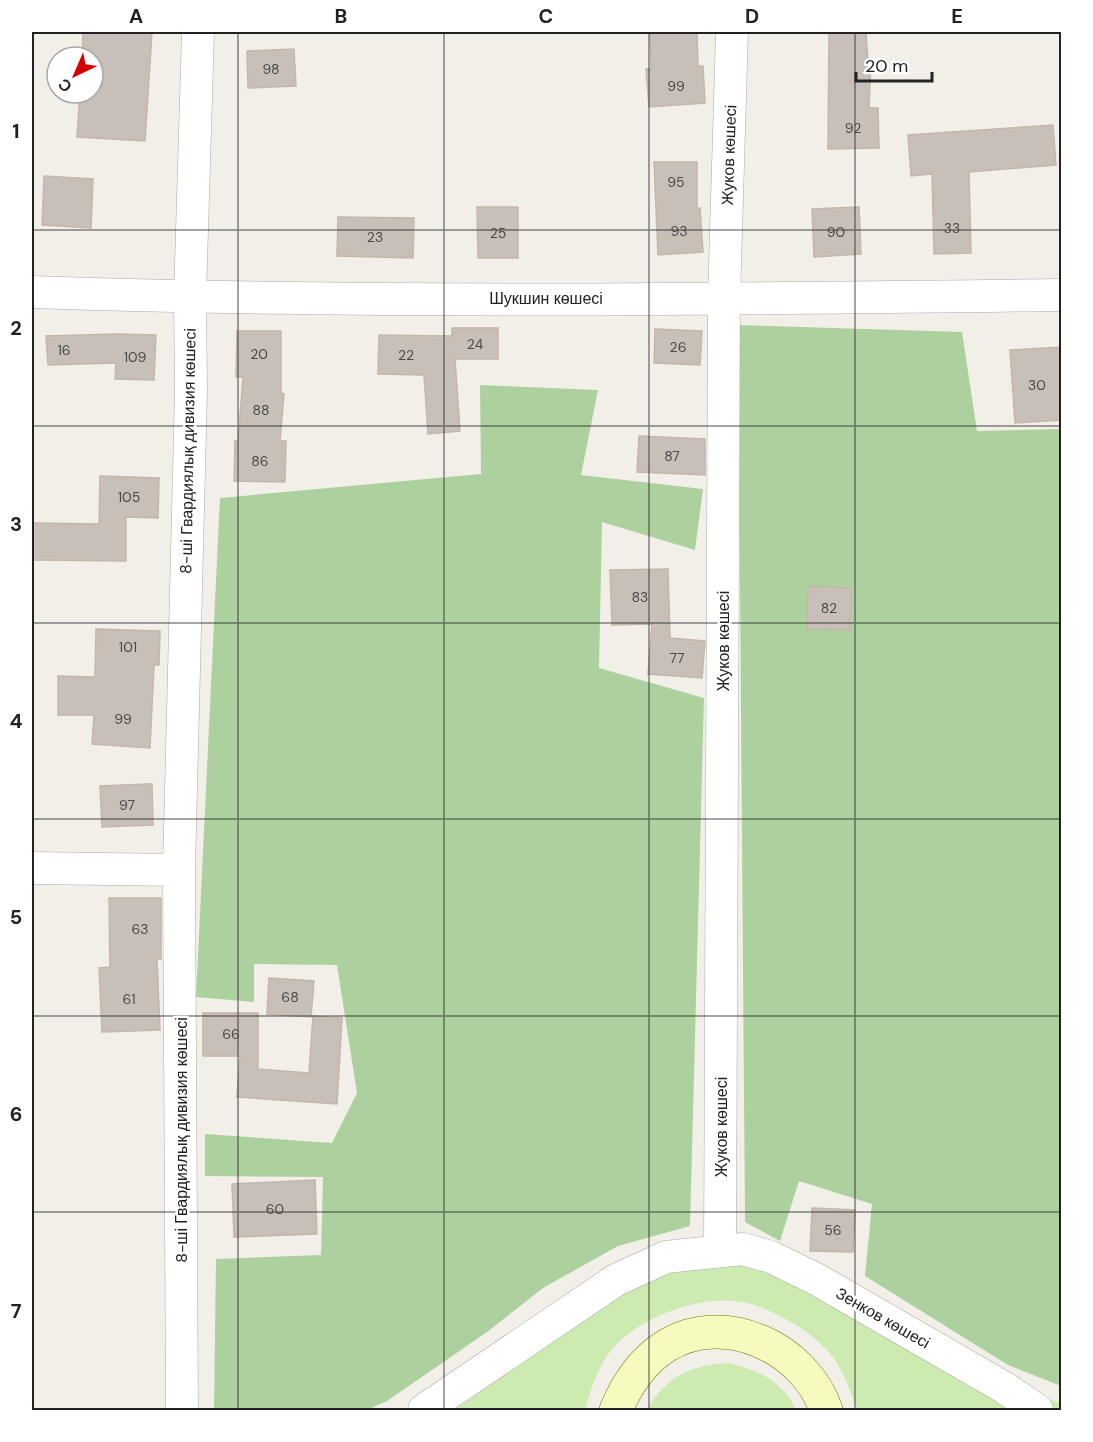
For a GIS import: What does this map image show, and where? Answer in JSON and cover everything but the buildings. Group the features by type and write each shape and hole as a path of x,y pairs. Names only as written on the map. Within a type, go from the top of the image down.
{"main road":[{"path":"616,1410 633,1378 648,1361 666,1346 700,1334 744,1336 782,1351 812,1381 826,1410"}],"street":[{"name":"8-ші Гвардиялық дивизия көшесі","path":"182,1410 179,870 191,391 190,297 198,32"},
{"name":"Жуков көшесі","path":"720,1251 724,299 732,32"},
{"name":"Шукшин көшесі","path":"32,292 190,297 724,299 1062,295"},
{"path":"32,868 179,870"},
{"name":"Зенков көшесі","path":"424,1410 616,1280 666,1257 743,1249 780,1261 924,1341 1005,1388 1037,1410"}],"green space":[{"path":"738,325 962,332 977,431 1061,429 1061,1386 1008,1365 865,1276 872,1204 799,1181 780,1241 745,1222"},
{"path":"480,385 598,390 581,475 703,489 695,550 602,522 599,668 704,698 690,1226 618,1246 543,1288 487,1332 387,1401 367,1410 214,1410 216,1259 321,1255 323,1177 205,1176 205,1134 332,1143 357,1093 337,965 254,964 254,1002 196,997 220,498 481,474"},
{"path":"682,1261 756,1265 1005,1388 1062,1403 1061,1410 857,1410 839,1366 816,1339 790,1321 761,1308 747,1303 719,1301 702,1302 669,1312 637,1327 624,1337 603,1362 585,1410 455,1410 576,1324 601,1301"},
{"path":"727,1363 749,1369 768,1378 784,1391 796,1410 647,1410 662,1389 680,1375 701,1367"}]}
